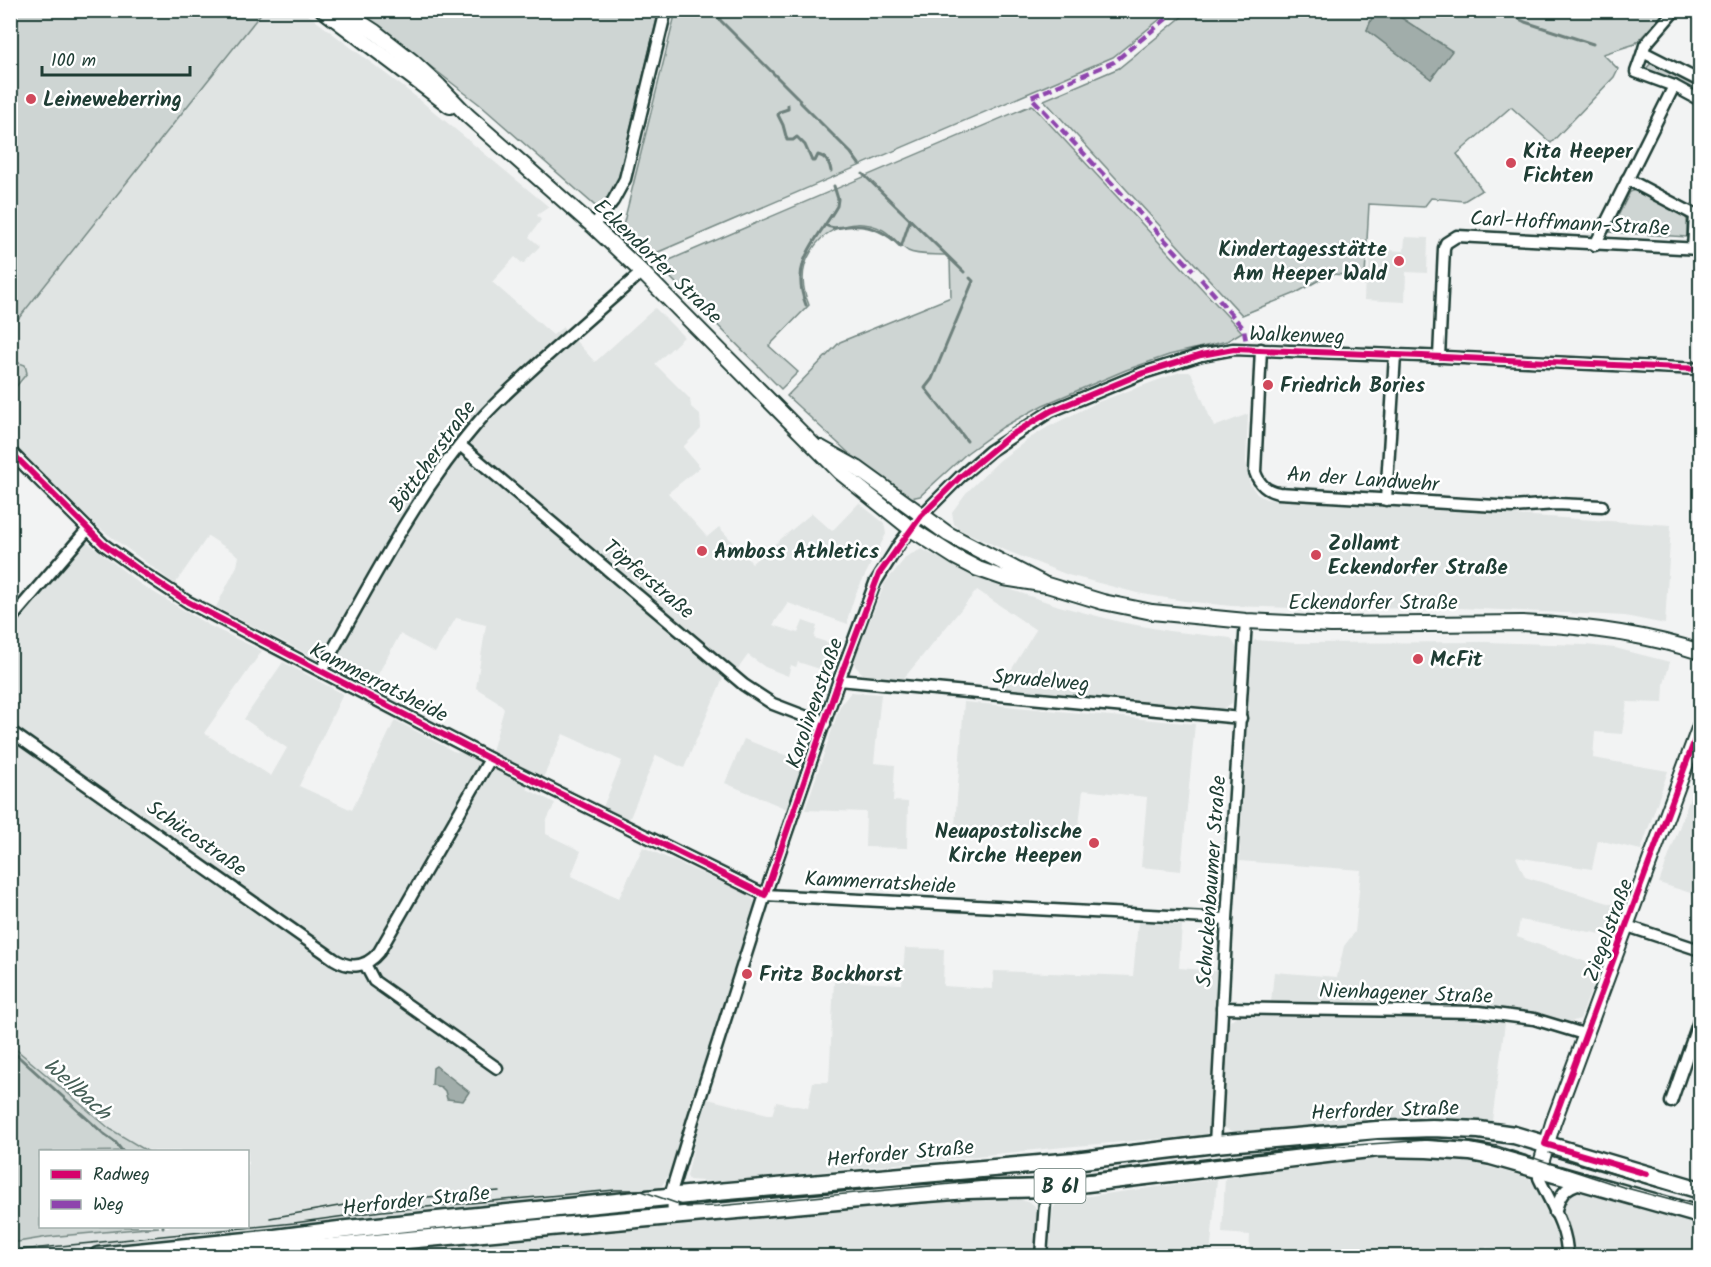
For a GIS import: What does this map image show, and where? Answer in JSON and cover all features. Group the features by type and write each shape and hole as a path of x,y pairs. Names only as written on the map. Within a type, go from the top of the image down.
{"main road":[{"name":"Herforder Straße","path":"231,1257 348,1243 671,1196 1377,1130 1432,1128 1496,1132 1701,1190"},
{"name":"Herforder Straße","path":"98,1257 275,1239 348,1243 748,1211 967,1190 1046,1188 1377,1148 1470,1152 1701,1215"},
{"path":"1046,1188 1052,1162"}],"street":[{"name":"Eckendorfer Straße","path":"322,10 428,91 468,116"},
{"name":"Eckendorfer Straße","path":"341,10 382,37 412,62 468,116 593,226 642,272 840,472 911,529 939,548 978,569 1023,583 1047,585 1143,611 1246,621 1332,625 1553,624 1665,640 1701,652"},
{"path":"593,226 613,201 625,179 666,10"},
{"path":"1675,10 1645,45 1636,72 1674,86 1701,100"},
{"path":"1643,52 1701,81"},
{"path":"1595,245 1674,86"},
{"name":"Carl-Hoffmann-Straße","path":"1439,357 1443,257 1446,243 1456,236 1697,249 1695,215 1627,179"},
{"name":"Böttcherstraße","path":"321,670 416,507 460,445 491,408 642,272"},
{"name":"Walkenweg","path":"911,529 960,477 990,450 1051,411 1143,373 1201,355 1234,349 1262,349 1701,369"},
{"name":"An der Landwehr","path":"1262,349 1255,472 1263,486 1279,493 1386,501 1513,507 1556,504 1602,506"},
{"path":"1386,501 1395,355"},
{"name":"Eckendorfer Straße","path":"813,443 857,468 921,516 968,545 1047,585"},
{"name":"Töpferstraße","path":"460,445 744,685 774,704 825,724"},
{"name":"Kammerratsheide","path":"10,451 110,549 165,588 204,611 490,759 765,895 1227,919"},
{"path":"10,620 88,529"},
{"name":"Karolinenstraße","path":"673,1216 671,1196 683,1149 765,895 839,680 875,583 884,566 911,529"},
{"name":"Schuckenbaumer Straße","path":"1215,1144 1246,621"},
{"name":"Sprudelweg","path":"839,680 1241,718"},
{"name":"Ziegelstraße","path":"1539,1170 1545,1144 1701,726"},
{"name":"Schücostraße","path":"10,731 333,959 346,965 365,964"},
{"path":"490,759 379,952 365,964 374,981 497,1068"},
{"path":"1627,926 1701,950"},
{"name":"Nienhagener Straße","path":"1222,1008 1479,1012 1534,1019 1587,1035"},
{"path":"1671,1102 1701,1018"},
{"path":"1539,1170 1539,1178 1566,1242 1567,1257"},
{"path":"1555,1214 1558,1200 1563,1192 1570,1186 1583,1183"},
{"path":"1041,1257 1046,1188"}],"shaded area":[{"path":"676,10 1170,11 1113,57 649,256 622,230"},
{"path":"10,11 263,11 11,328 10,328"},
{"path":"263,11 303,11 415,96 549,207 537,215 541,220 529,237 540,246 523,264 515,257 492,282 553,335 563,327 595,362 655,308 684,337 655,364 690,399 691,407 700,415 701,429 683,447 700,467 668,493 707,537 719,527 752,563 812,513 832,531 859,503 884,523 886,534 855,595 848,624 788,603 773,625 798,633 803,621 817,626 814,638 841,647 832,673 798,662 796,667 791,665 788,676 765,667 748,655 729,681 723,678 684,768 656,755 629,820 603,807 622,761 563,734 543,778 492,751 504,709 497,701 476,688 486,625 456,618 435,653 400,634 371,687 216,607 237,566 239,556 208,536 175,584 98,527 11,443 11,393 23,381 21,363 11,360 10,328"},
{"path":"359,11 659,11 609,218 479,104"},
{"path":"1189,11 1375,11 1367,30 1431,79 1439,66 1441,43 1391,11 1666,11 1635,44 1603,54 1618,69 1614,77 1551,143 1511,107 1457,154 1482,190 1464,201 1431,198 1424,207 1369,204 1365,276 1330,274 1296,293 1242,315 1044,100 1119,68"},
{"path":"1375,11 1391,11 1452,51 1431,79 1367,30"},
{"path":"1652,62 1700,85 1700,95 1644,71"},
{"path":"1032,105 1242,332 1227,341 1169,355 1126,370 1043,405 1003,427 967,453 920,496 911,498 905,496 852,456 787,396 840,342 951,297 950,260 945,255 912,253 883,230 863,224 842,226 824,236 807,258 803,271 804,291 809,305 769,346 798,372 781,389 658,265"},
{"path":"1638,189 1684,214 1687,220 1687,237 1610,232 1630,192"},
{"name":"Kindertagesstätte Am Heeper Wald","path":"1405,237 1428,238 1427,273 1406,272 1405,302 1364,300 1365,276 1369,270 1370,249 1404,251"},
{"path":"11,360 25,365 27,373 11,393"},
{"path":"1180,372 1191,372 1214,427 1248,414 1246,462 1250,484 1257,494 1266,499 1671,525 1665,624 1625,616 1459,608 1320,609 1231,606 1184,601 1137,593 1068,575 1002,549 959,529 954,524 952,512 966,493 1000,460 1030,438 1098,402"},
{"path":"75,532 140,584 210,626 262,651 204,733 271,776 287,748 244,719 283,662 343,694 299,786 352,810 395,720 453,751 469,755 555,803 546,822 546,834 581,851 571,876 619,898 643,847 750,895 754,901 754,915 669,1174 658,1192 630,1191 391,1214 11,1256 11,1243 48,1237 148,1228 249,1228 249,1150 145,1150 110,1129 11,1045 11,608"},
{"path":"922,549 977,578 1059,606 1120,622 1169,631 1231,638 1237,649 1232,703 1222,709 1000,688 1036,630 977,590 904,678 864,675 855,666 854,660 885,583 907,556"},
{"path":"1255,640 1296,643 1486,642 1585,645 1615,648 1670,662 1664,684 1663,703 1627,702 1622,734 1595,732 1593,758 1668,771 1641,850 1598,840 1592,869 1516,857 1525,877 1621,907 1610,937 1520,920 1517,937 1600,967 1580,1019 1570,1022 1536,1013 1480,1006 1271,1002 1274,972 1337,977 1344,946 1355,932 1361,870 1239,861 1251,645"},
{"path":"851,692 881,694 874,763 895,765 893,801 908,802 907,848 865,847 866,812 805,810 840,706"},
{"path":"964,702 1195,724 1181,871 1141,867 1147,797 1083,790 1078,834 955,826"},
{"path":"744,739 803,762 787,809 725,783"},
{"path":"1700,761 1700,896 1659,883 1694,787 1691,786"},
{"path":"1138,922 1182,925 1179,968 1217,971 1210,1130 1205,1135 718,1182 689,1180 687,1176 699,1124 708,1099 772,1115 776,1102 808,1108 813,1082 829,1082 834,981 902,984 905,948 944,949 943,986 992,989 994,971 1133,976"},
{"path":"1236,1016 1449,1019 1505,1023 1492,1121 1432,1116 1234,1132 1222,1127 1229,1022"},
{"path":"11,1045 110,1129 145,1150 39,1150 39,1228 148,1228 48,1237 11,1243"},
{"path":"436,1066 469,1092 463,1101 447,1099 441,1087 432,1085 433,1068"},
{"path":"1379,1156 1470,1162 1529,1178 1535,1185 1557,1237 1561,1256 1486,1247 1485,1256 1249,1256 1250,1235 1222,1233 1225,1178"},
{"path":"1217,1179 1210,1256 1049,1256 1053,1209 1059,1200"},
{"path":"1577,1191 1700,1224 1700,1256 1575,1256 1574,1242 1562,1207 1567,1197"},
{"path":"1019,1199 1033,1204 1038,1211 1034,1256 347,1256 945,1200"}],"waterway":[{"path":"719,10 717,15 721,21 798,98 859,164"},
{"path":"732,10 733,12 736,10"},
{"path":"1502,10 1525,22 1593,44"},
{"path":"788,105 788,109 779,112 778,115 787,140 797,137 805,145 812,161 815,161 818,155 823,157 831,171"},
{"path":"863,174 964,272"},
{"path":"806,305 802,290 803,264 814,241 837,206 838,199 834,186"},
{"path":"825,225 834,228 857,226 871,228 890,237 901,247 910,220"},
{"path":"967,441 925,388 932,379 973,281 970,278"},
{"name":"Wellbach","path":"10,1049 121,1150"}],"tram line":[{"path":"249,1227 382,1211 615,1190 639,1190 687,1207 718,1206 994,1180 1048,1179 1313,1148 1427,1140 1473,1142 1497,1146 1623,1187 1700,1208"},
{"path":"1549,1153 1663,1189"},
{"path":"270,1218 356,1203 499,1191"},
{"path":"10,1251 243,1228"}],"marked path":[{"path":"1177,10 1114,62 1031,97 1193,270"},
{"path":"1201,279 1244,329 1247,349"}],"cycle path":[{"path":"10,451 103,544 188,602 490,759 765,895 839,680 879,574 921,516 960,477 1008,437 1051,411 1143,373 1201,355 1234,349 1700,369"},
{"path":"1647,1174 1545,1144 1700,726"}],"place":[{"name":"Leineweberring","path":"31,99"},
{"name":"Kita Heeper Fichten","path":"1511,163"},
{"name":"Kindertagesstätte Am Heeper Wald","path":"1399,261"},
{"name":"Friedrich Bories","path":"1268,385"},
{"name":"Amboss Athletics","path":"702,551"},
{"name":"Zollamt Eckendorfer Straße","path":"1316,555"},
{"name":"McFit","path":"1418,659"},
{"name":"Neuapostolische Kirche Heepen","path":"1094,843"},
{"name":"Fritz Bockhorst","path":"747,974"}]}
